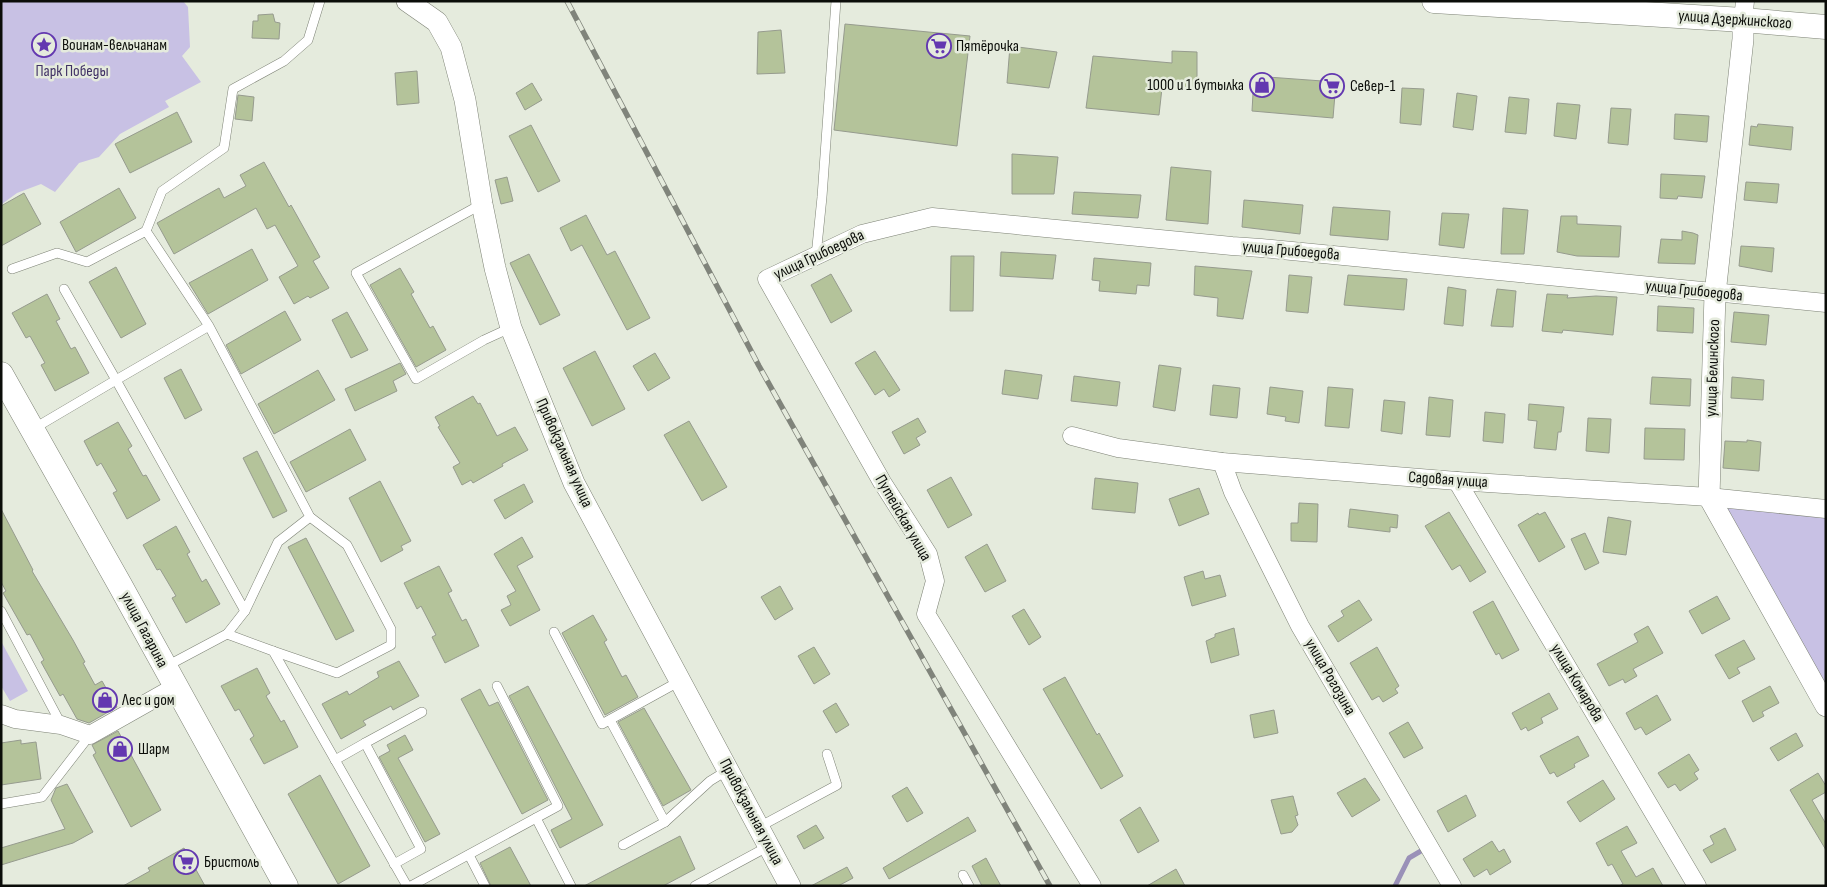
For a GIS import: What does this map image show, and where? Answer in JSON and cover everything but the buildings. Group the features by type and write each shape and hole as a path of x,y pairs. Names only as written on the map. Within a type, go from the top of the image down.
{"main road":[{"name":"улица Дзержинского","path":"1434,1 1744,10 1826,27"},
{"name":"улица Гагарина","path":"1,374 12,402 33,429 286,886"}],"street":[{"name":"Привокзальная улица","path":"406,1 437,22 451,48 465,100 482,204 495,268 511,328 574,483 729,769 790,886"},
{"name":"улица Белинского","path":"1709,497 1715,294 1742,49 1744,10"},
{"name":"улица Грибоедова","path":"767,279 862,234 932,217 1715,294 1826,303"},
{"name":"Путейская улица","path":"767,279 882,482 928,554 935,581 926,614 1092,886"},
{"name":"Садовая улица","path":"1072,436 1118,448 1222,462 1456,481 1709,497 1826,509"},
{"name":"улица Рогозина","path":"1222,462 1234,492 1300,626 1452,886"},
{"name":"улица Комарова","path":"1456,481 1697,886"},
{"path":"1709,497 1826,706"},
{"path":"1,714 15,719 61,724 90,736 170,678"}],"lane":[{"path":"12,269 56,253 87,262 146,230 162,191 224,148 233,89 284,61 308,40 320,1"},
{"path":"816,256 836,1"},
{"path":"482,204 356,273 416,379 484,340 511,328"},
{"path":"146,230 209,326 310,517 347,545 391,630 391,645 337,673 227,634"},
{"path":"64,288 245,611"},
{"path":"33,429 209,326"},
{"path":"170,678 227,634 245,611 278,542 310,517"},
{"path":"1,611 61,724"},
{"path":"554,632 602,724 680,681"},
{"path":"273,651 406,886"},
{"path":"411,886 558,806 497,686"},
{"path":"335,760 422,712"},
{"path":"610,720 666,822"},
{"path":"1,804 42,797 90,736"},
{"path":"365,743 420,849 394,864"},
{"path":"759,827 837,785 827,754"},
{"path":"623,844 666,822 710,781 729,769"},
{"path":"536,818 571,886"},
{"path":"695,886 769,846"},
{"path":"469,854 485,886"},
{"path":"963,875 969,886"}],"green space":[{"name":"Парк Победы","path":"1,1 183,1 188,7 190,47 182,56 201,82 165,101 169,107 120,134 99,157 79,163 55,192 41,184 17,193 2,204"},
{"path":"1720,504 1826,516 1826,691"},
{"path":"1,641 28,691 10,701 1,686"}],"waterway":[{"path":"1395,886 1409,858 1426,848"}],"railway":[{"path":"567,1 759,366 1050,886"}],"place":[{"name":"Воинам-вельчанам","path":"44,45"},
{"name":"Пятёрочка","path":"939,46"},
{"name":"1000 и 1 бутылка","path":"1262,85"},
{"name":"Север-1","path":"1332,86"},
{"name":"Лес и дом","path":"105,700"},
{"name":"Шарм","path":"120,749"},
{"name":"Бристоль","path":"186,862"}]}
